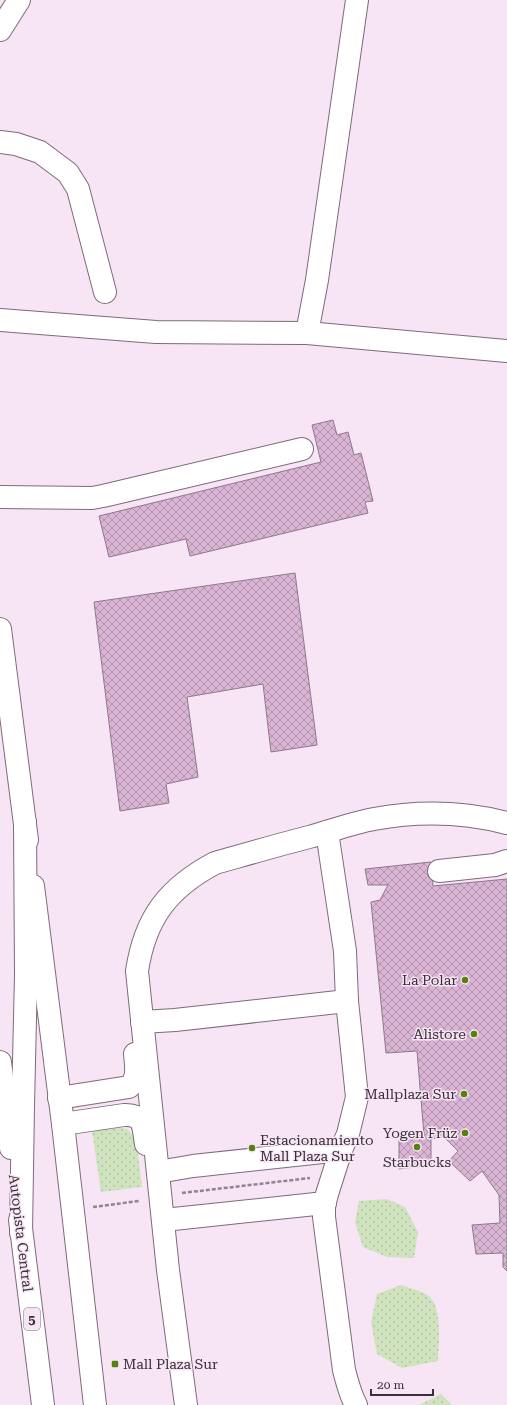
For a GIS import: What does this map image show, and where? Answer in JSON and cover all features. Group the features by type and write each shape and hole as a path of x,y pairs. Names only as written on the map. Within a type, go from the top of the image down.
{"main road":[{"path":"0,30 19,0"},
{"path":"307,333 317,280 357,0"},
{"path":"0,142 16,144 40,152 68,173 78,189 105,292"},
{"path":"0,320 156,332 307,333 507,351"},
{"path":"0,497 92,498 302,449"},
{"path":"0,629 63,1124 95,1405"},
{"path":"186,1405 168,1270 137,971 142,945 156,914 168,898 182,884 198,872 215,863 374,819 400,815 453,814 506,819"},
{"path":"21,1233 26,974 25,822"},
{"path":"327,832 345,951 347,1001 357,1097 348,1134 341,1150 325,1203 324,1217 344,1370 347,1385 356,1405"},
{"path":"440,871 495,865 507,861"},
{"path":"59,1098 126,1088 132,1085 135,1080 136,1069 131,1023 139,996"},
{"path":"142,1022 175,1020 347,1001"},
{"name":"Autopista Central","path":"0,1062 43,1405"},
{"path":"63,1124 124,1115 136,1116 142,1123 147,1148 157,1163"},
{"path":"157,1163 192,1166 341,1150"},
{"path":"164,1220 325,1203"}],"path":[{"path":"72,1210 161,1198 174,1194 317,1177"}],"green space":[{"path":"118,1127 127,1129 136,1138 142,1187 101,1192 92,1131"},
{"path":"387,1199 405,1207 418,1232 414,1258 387,1257 363,1247 355,1222 359,1201"},
{"path":"401,1285 427,1295 436,1307 439,1325 438,1361 402,1368 377,1354 371,1323 377,1294"},
{"path":"441,1394 452,1405 419,1405"}],"building":[{"path":"333,420 337,435 348,432 354,455 361,453 373,501 365,502 368,513 190,556 186,539 109,557 99,516 321,462 312,425"},
{"path":"295,573 317,745 271,752 263,684 187,697 198,777 166,784 169,803 120,811 94,602"},
{"name":"Mallplaza Sur","path":"431,862 433,886 507,879 507,1271 503,1267 503,1253 476,1254 472,1225 500,1223 499,1195 482,1171 470,1181 449,1161 458,1151 444,1137 431,1139 431,1165 399,1169 399,1140 411,1136 424,1135 417,1051 386,1053 371,902 380,900 388,885 368,885 365,869"}],"place":[{"name":"La Polar","path":"465,980"},
{"name":"Alistore","path":"474,1034"},
{"name":"Mallplaza Sur","path":"464,1094"},
{"name":"Yogen Früz","path":"465,1133"},
{"name":"Starbucks","path":"417,1147"},
{"name":"Estacionamiento Mall Plaza Sur","path":"252,1148"},
{"name":"Mall Plaza Sur","path":"115,1364"}]}
